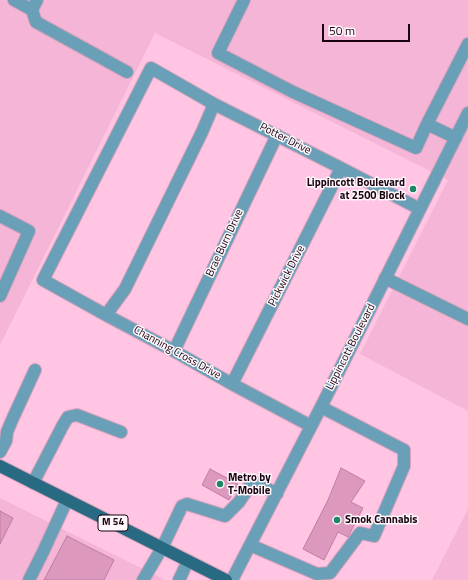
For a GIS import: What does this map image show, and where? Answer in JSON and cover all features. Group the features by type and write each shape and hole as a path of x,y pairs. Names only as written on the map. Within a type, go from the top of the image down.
{"main road":[{"name":"M 54","path":"0,466 226,580"}],"street":[{"path":"14,0 35,5 36,22 127,72"},
{"path":"244,0 218,53 293,92 416,148 468,44"},
{"name":"Potter Drive","path":"43,280 151,68 214,104 420,209"},
{"path":"106,316 125,289 202,132 214,104"},
{"name":"Lippincott Boulevard","path":"232,580 321,407 468,113"},
{"path":"428,124 456,138"},
{"name":"Brae Burn Drive","path":"174,350 277,135"},
{"name":"Pickwick Drive","path":"232,384 341,168"},
{"path":"0,216 29,231 0,296"},
{"path":"385,278 468,319"},
{"name":"Channing Cross Drive","path":"43,280 106,316 174,350 232,384 311,426"},
{"path":"0,452 6,441 12,420 35,370"},
{"path":"250,545 317,574 330,573 360,533 374,536 404,466 404,450 321,407"},
{"path":"33,483 68,417 77,415 121,432"},
{"path":"143,580 162,548 182,506 187,504 225,516 239,502 253,481 277,494"},
{"path":"29,580 67,500"},
{"path":"179,580 188,561"}],"shaded area":[{"path":"0,0 468,0 468,411 360,354 448,180 155,33 0,345"},
{"path":"0,498 165,580 0,580"},
{"path":"468,509 468,580 432,580"}],"building":[{"name":"Smok Cannabis","path":"341,468 365,481 351,502 363,508 348,537 338,532 324,560 303,549 328,500"},
{"name":"Metro by T-Mobile","path":"210,469 238,484 229,500 202,485"},
{"path":"0,511 13,518 0,544"},
{"path":"67,536 114,560 104,580 44,580"}],"place":[{"name":"Lippincott Boulevard at 2500 Block","path":"413,189"},
{"name":"Metro by T-Mobile","path":"220,484"},
{"name":"Smok Cannabis","path":"337,520"}]}
